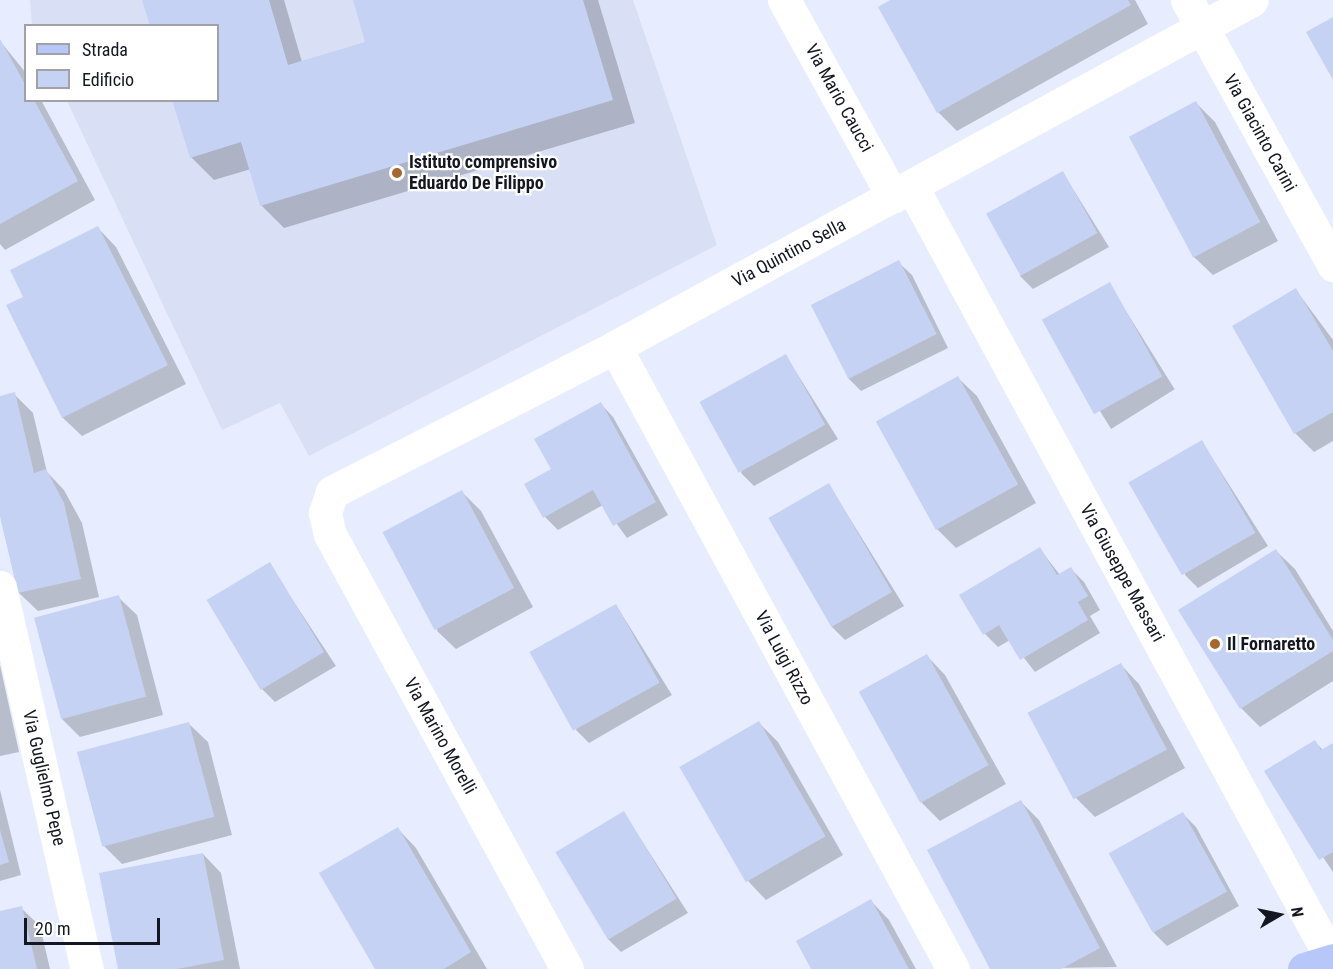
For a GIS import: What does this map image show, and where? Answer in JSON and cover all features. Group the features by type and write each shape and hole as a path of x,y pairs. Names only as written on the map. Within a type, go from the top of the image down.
{"street":[{"name":"Via Mario Caucci","path":"784,0 902,192"},
{"name":"Via Quintino Sella","path":"326,500 347,481 615,347 902,192 1194,13 1252,0"},
{"name":"Via Giacinto Carini","path":"1194,13 1333,265"},
{"name":"Via Giuseppe Massari","path":"902,192 1323,963"},
{"name":"Via Luigi Rizzo","path":"615,347 952,969"},
{"name":"Via Marino Morelli","path":"326,500 330,535 567,969"},
{"name":"Via Guglielmo Pepe","path":"0,587 87,969"}],"shaded area":[{"name":"Istituto comprensivo Eduardo De Filippo","path":"30,0 633,0 717,245 309,456 280,403 222,430 67,102 219,102 219,24 32,24"}],"building":[{"path":"142,0 269,0 288,65 365,42 353,0 583,0 613,100 260,206 241,142 190,158 173,102 219,102 219,24 149,24"},
{"path":"890,0 1128,0 1131,5 937,113 878,7"},
{"path":"1333,17 1333,80 1306,32"},
{"path":"0,39 24,82 24,102 35,102 78,181 0,224"},
{"path":"1196,101 1260,222 1193,258 1129,137"},
{"path":"1063,171 1097,233 1020,276 986,214"},
{"path":"98,226 168,365 62,418 6,305 23,297 10,270"},
{"path":"899,260 937,334 848,379 811,305"},
{"path":"1110,282 1162,376 1094,414 1042,320"},
{"path":"1296,288 1333,351 1333,412 1294,434 1232,326"},
{"path":"786,354 825,425 739,473 699,402"},
{"path":"958,376 1018,484 936,530 876,422"},
{"path":"15,392 34,473 46,469 64,503 81,579 18,593 0,517 0,396"},
{"path":"601,402 656,502 613,526 593,490 543,518 524,484 551,469 534,439"},
{"path":"1202,440 1256,533 1182,575 1128,482"},
{"path":"829,483 892,592 831,627 768,518"},
{"path":"462,490 514,588 435,630 383,532"},
{"path":"1040,547 1057,575 1071,567 1088,596 1078,602 1088,620 1020,660 999,625 983,635 959,595"},
{"path":"1276,549 1333,640 1333,651 1240,709 1178,610"},
{"path":"270,562 324,652 261,690 207,600"},
{"path":"119,595 146,696 61,719 34,618"},
{"path":"616,604 660,683 573,731 529,652"},
{"path":"927,654 989,765 920,803 859,692"},
{"path":"1121,663 1167,750 1073,799 1027,713"},
{"path":"759,721 826,836 746,882 679,767"},
{"path":"189,722 214,817 102,847 77,752"},
{"path":"1315,740 1321,750 1333,743 1333,852 1319,860 1264,771"},
{"path":"1021,800 1100,948 1061,969 990,969 927,850"},
{"path":"624,811 677,898 608,940 555,852"},
{"path":"1183,812 1227,892 1153,933 1109,853"},
{"path":"398,827 471,952 444,969 375,969 319,873"},
{"path":"0,830 9,862 0,865"},
{"path":"203,853 224,960 177,969 118,969 99,873"},
{"path":"871,899 909,969 811,969 796,941"},
{"path":"22,906 37,969 0,969 0,911"}],"place":[{"name":"Istituto comprensivo Eduardo De Filippo","path":"397,173"},
{"name":"Il Fornaretto","path":"1215,644"}]}
